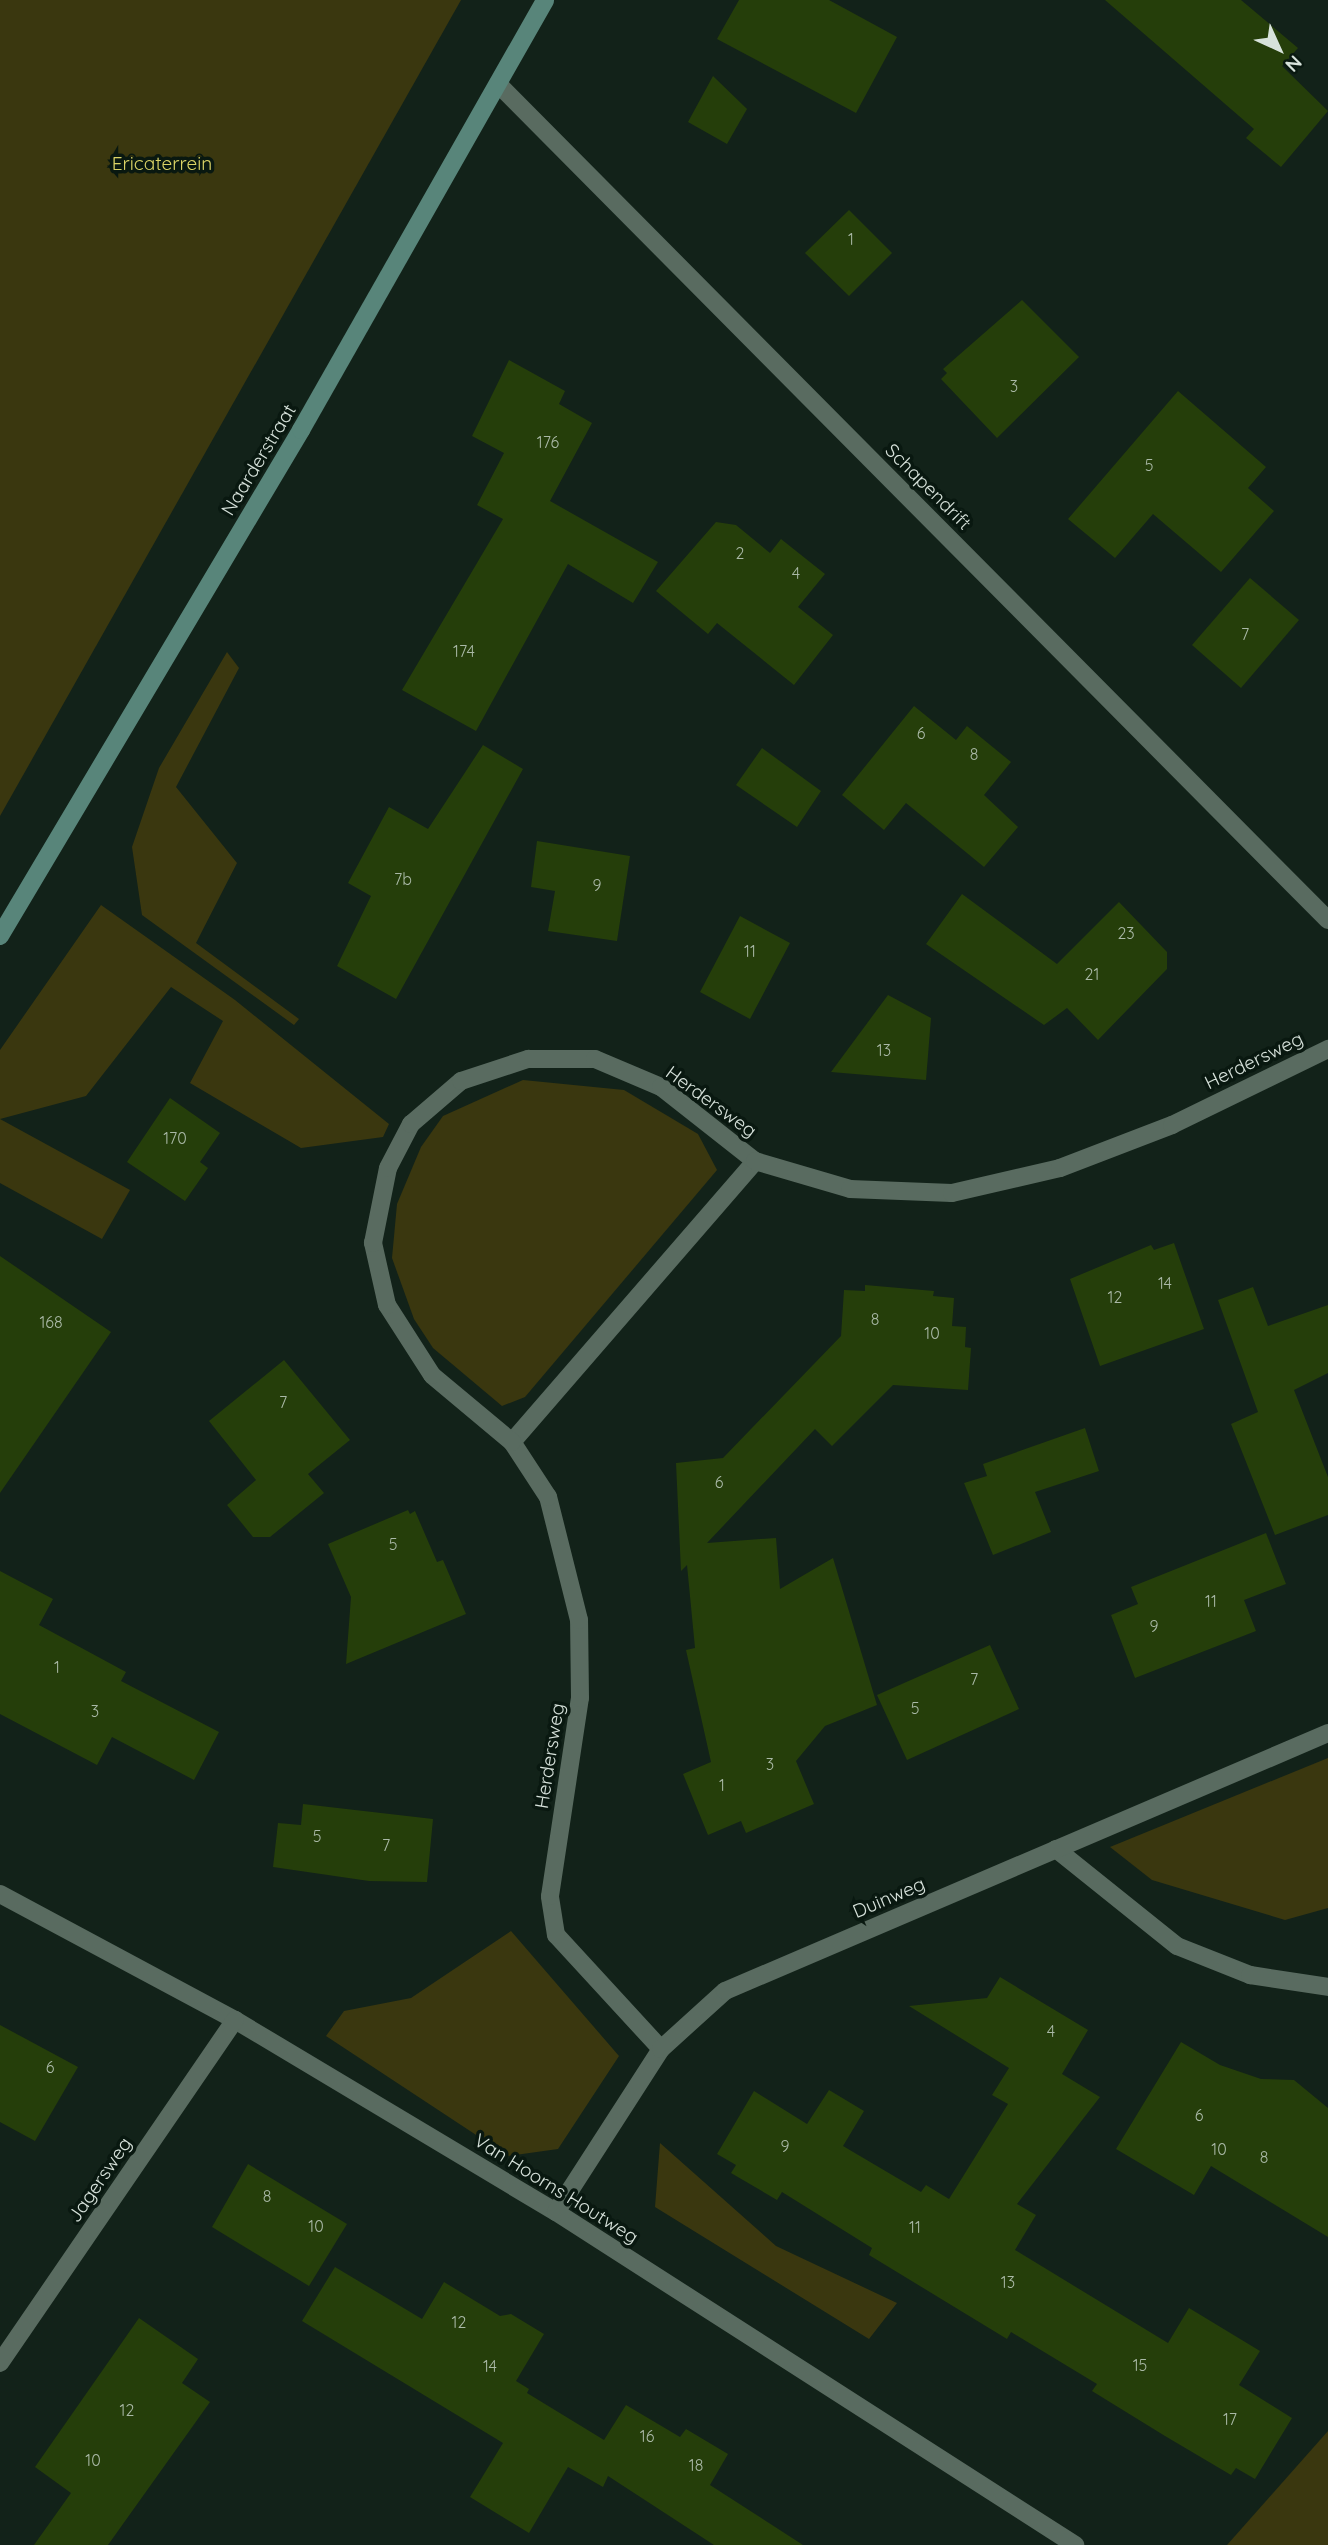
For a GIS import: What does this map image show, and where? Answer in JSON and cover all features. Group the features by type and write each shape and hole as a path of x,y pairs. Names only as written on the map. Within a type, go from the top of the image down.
{"street":[{"name":"Naarderstraat","path":"0,936 308,418 545,0"},
{"name":"Schapendrift","path":"498,84 1328,920"},
{"name":"Herdersweg","path":"661,2049 556,1935 550,1896 580,1698 579,1620 548,1497 512,1441 432,1375 387,1305 373,1243 387,1168 411,1124 461,1081 528,1059 595,1059 661,1087 755,1161 850,1189 952,1193 1060,1168 1172,1125 1328,1049"},
{"name":"Herdersweg","path":"512,1441 755,1161"},
{"name":"Duinweg","path":"556,2212 661,2049 725,1991 1328,1733"},
{"path":"1056,1849 1177,1946 1250,1975 1328,1987"},
{"name":"Van Hoorns Houtweg","path":"0,1894 235,2020 556,2212 1075,2545"},
{"name":"Jagersweg","path":"0,2363 235,2020"}],"green space":[{"name":"Ericaterrein","path":"0,0 461,0 0,816"},
{"path":"227,652 239,668 176,787 237,863 196,943 299,1019 294,1025 142,915 132,847 159,768"},
{"path":"101,905 235,1000 389,1124 383,1137 301,1148 190,1083 223,1021 171,987 86,1096 0,1119 0,1050"},
{"path":"523,1080 624,1090 698,1134 717,1170 525,1397 502,1406 433,1348 414,1319 392,1258 397,1204 421,1147 443,1116"},
{"path":"0,1119 130,1190 102,1239 0,1183"},
{"path":"1328,1758 1328,1908 1285,1920 1152,1880 1110,1847"},
{"path":"511,1931 619,2056 558,2149 508,2156 326,2036 344,2011 411,1998"},
{"path":"660,2143 776,2246 897,2303 869,2339 655,2207"},
{"path":"1328,2431 1328,2545 1227,2545"}],"building":[{"path":"739,0 829,0 897,37 856,113 717,39"},
{"path":"1105,0 1241,0 1298,48 1282,66 1328,111 1281,167 1246,138 1254,129"},
{"path":"713,76 747,109 727,144 688,122"},
{"path":"849,210 892,253 849,296 805,253"},
{"path":"1022,300 1079,357 997,438 941,379 947,373 943,369"},
{"path":"509,360 565,391 559,404 592,423 550,501 658,562 633,603 568,564 476,731 402,690 503,519 477,505 504,453 472,436"},
{"path":"1178,391 1266,467 1248,488 1274,511 1221,572 1153,514 1115,558 1068,519"},
{"path":"716,522 736,525 770,553 781,539 825,574 798,607 833,635 794,685 717,623 708,634 656,591"},
{"path":"1250,578 1299,620 1241,688 1192,645"},
{"path":"914,706 956,740 967,726 1011,762 984,795 1018,827 984,867 906,803 884,830 842,795"},
{"path":"483,745 523,769 396,999 337,966 371,896 348,883 389,807 428,829"},
{"path":"762,748 821,791 797,827 736,785"},
{"path":"537,841 630,856 617,941 548,931 555,891 531,887"},
{"path":"962,894 1057,964 1119,902 1167,952 1167,969 1098,1040 1067,1008 1044,1025 926,944"},
{"path":"740,916 790,943 750,1019 700,992"},
{"path":"888,995 931,1018 926,1080 831,1072"},
{"path":"170,1098 220,1133 200,1162 208,1168 185,1201 127,1162"},
{"path":"1174,1243 1204,1329 1100,1366 1070,1279 1151,1245 1154,1250"},
{"path":"0,1256 111,1332 0,1493"},
{"path":"865,1285 934,1291 933,1296 954,1298 952,1326 966,1327 965,1347 971,1348 968,1390 893,1385 832,1446 815,1429 707,1543 776,1538 780,1589 833,1558 877,1705 825,1726 796,1761 814,1804 746,1833 741,1821 708,1835 683,1774 711,1762 686,1650 695,1648 687,1565 681,1571 676,1463 723,1458 841,1336 844,1290 865,1291"},
{"path":"1253,1287 1268,1326 1328,1305 1328,1373 1294,1390 1328,1477 1328,1515 1275,1535 1231,1424 1258,1412 1218,1300"},
{"path":"284,1360 350,1440 308,1474 324,1493 270,1537 253,1537 227,1505 256,1480 209,1421"},
{"path":"1085,1428 1099,1471 1035,1492 1051,1532 993,1555 964,1483 987,1476 983,1464"},
{"path":"408,1510 410,1514 415,1511 437,1562 443,1560 466,1614 346,1664 351,1597 328,1544"},
{"path":"1266,1533 1286,1584 1244,1600 1256,1631 1135,1678 1111,1615 1138,1604 1131,1587"},
{"path":"0,1571 53,1599 39,1625 126,1672 121,1681 219,1732 194,1780 112,1737 97,1765 0,1714"},
{"path":"990,1645 1019,1709 907,1760 877,1695"},
{"path":"303,1804 433,1819 427,1882 369,1881 273,1867 278,1823 301,1825"},
{"path":"1000,1977 1088,2030 1062,2074 1100,2097 1017,2204 1036,2215 1015,2250 1168,2343 1189,2308 1260,2351 1239,2385 1292,2418 1255,2479 1236,2468 1231,2475 1165,2436 1092,2391 1097,2384 1011,2332 1007,2339 869,2255 872,2248 782,2192 777,2200 731,2173 736,2165 717,2154 754,2091 807,2124 829,2090 864,2111 843,2146 921,2192 926,2185 949,2199 1008,2104 992,2095 1009,2068 909,2006 987,1998"},
{"path":"0,2025 78,2067 35,2141 0,2122"},
{"path":"1181,2042 1220,2065 1261,2079 1294,2080 1328,2108 1328,2237 1211,2166 1194,2195 1116,2149"},
{"path":"248,2164 347,2224 309,2286 212,2227"},
{"path":"335,2267 422,2319 444,2282 500,2316 511,2314 544,2334 516,2381 529,2389 527,2393 604,2440 626,2405 680,2437 686,2429 728,2454 710,2485 803,2545 714,2545 608,2476 603,2487 568,2467 529,2533 470,2497 503,2443 302,2321"},
{"path":"139,2318 198,2359 182,2383 210,2402 108,2545 34,2545 71,2493 35,2467"}]}
